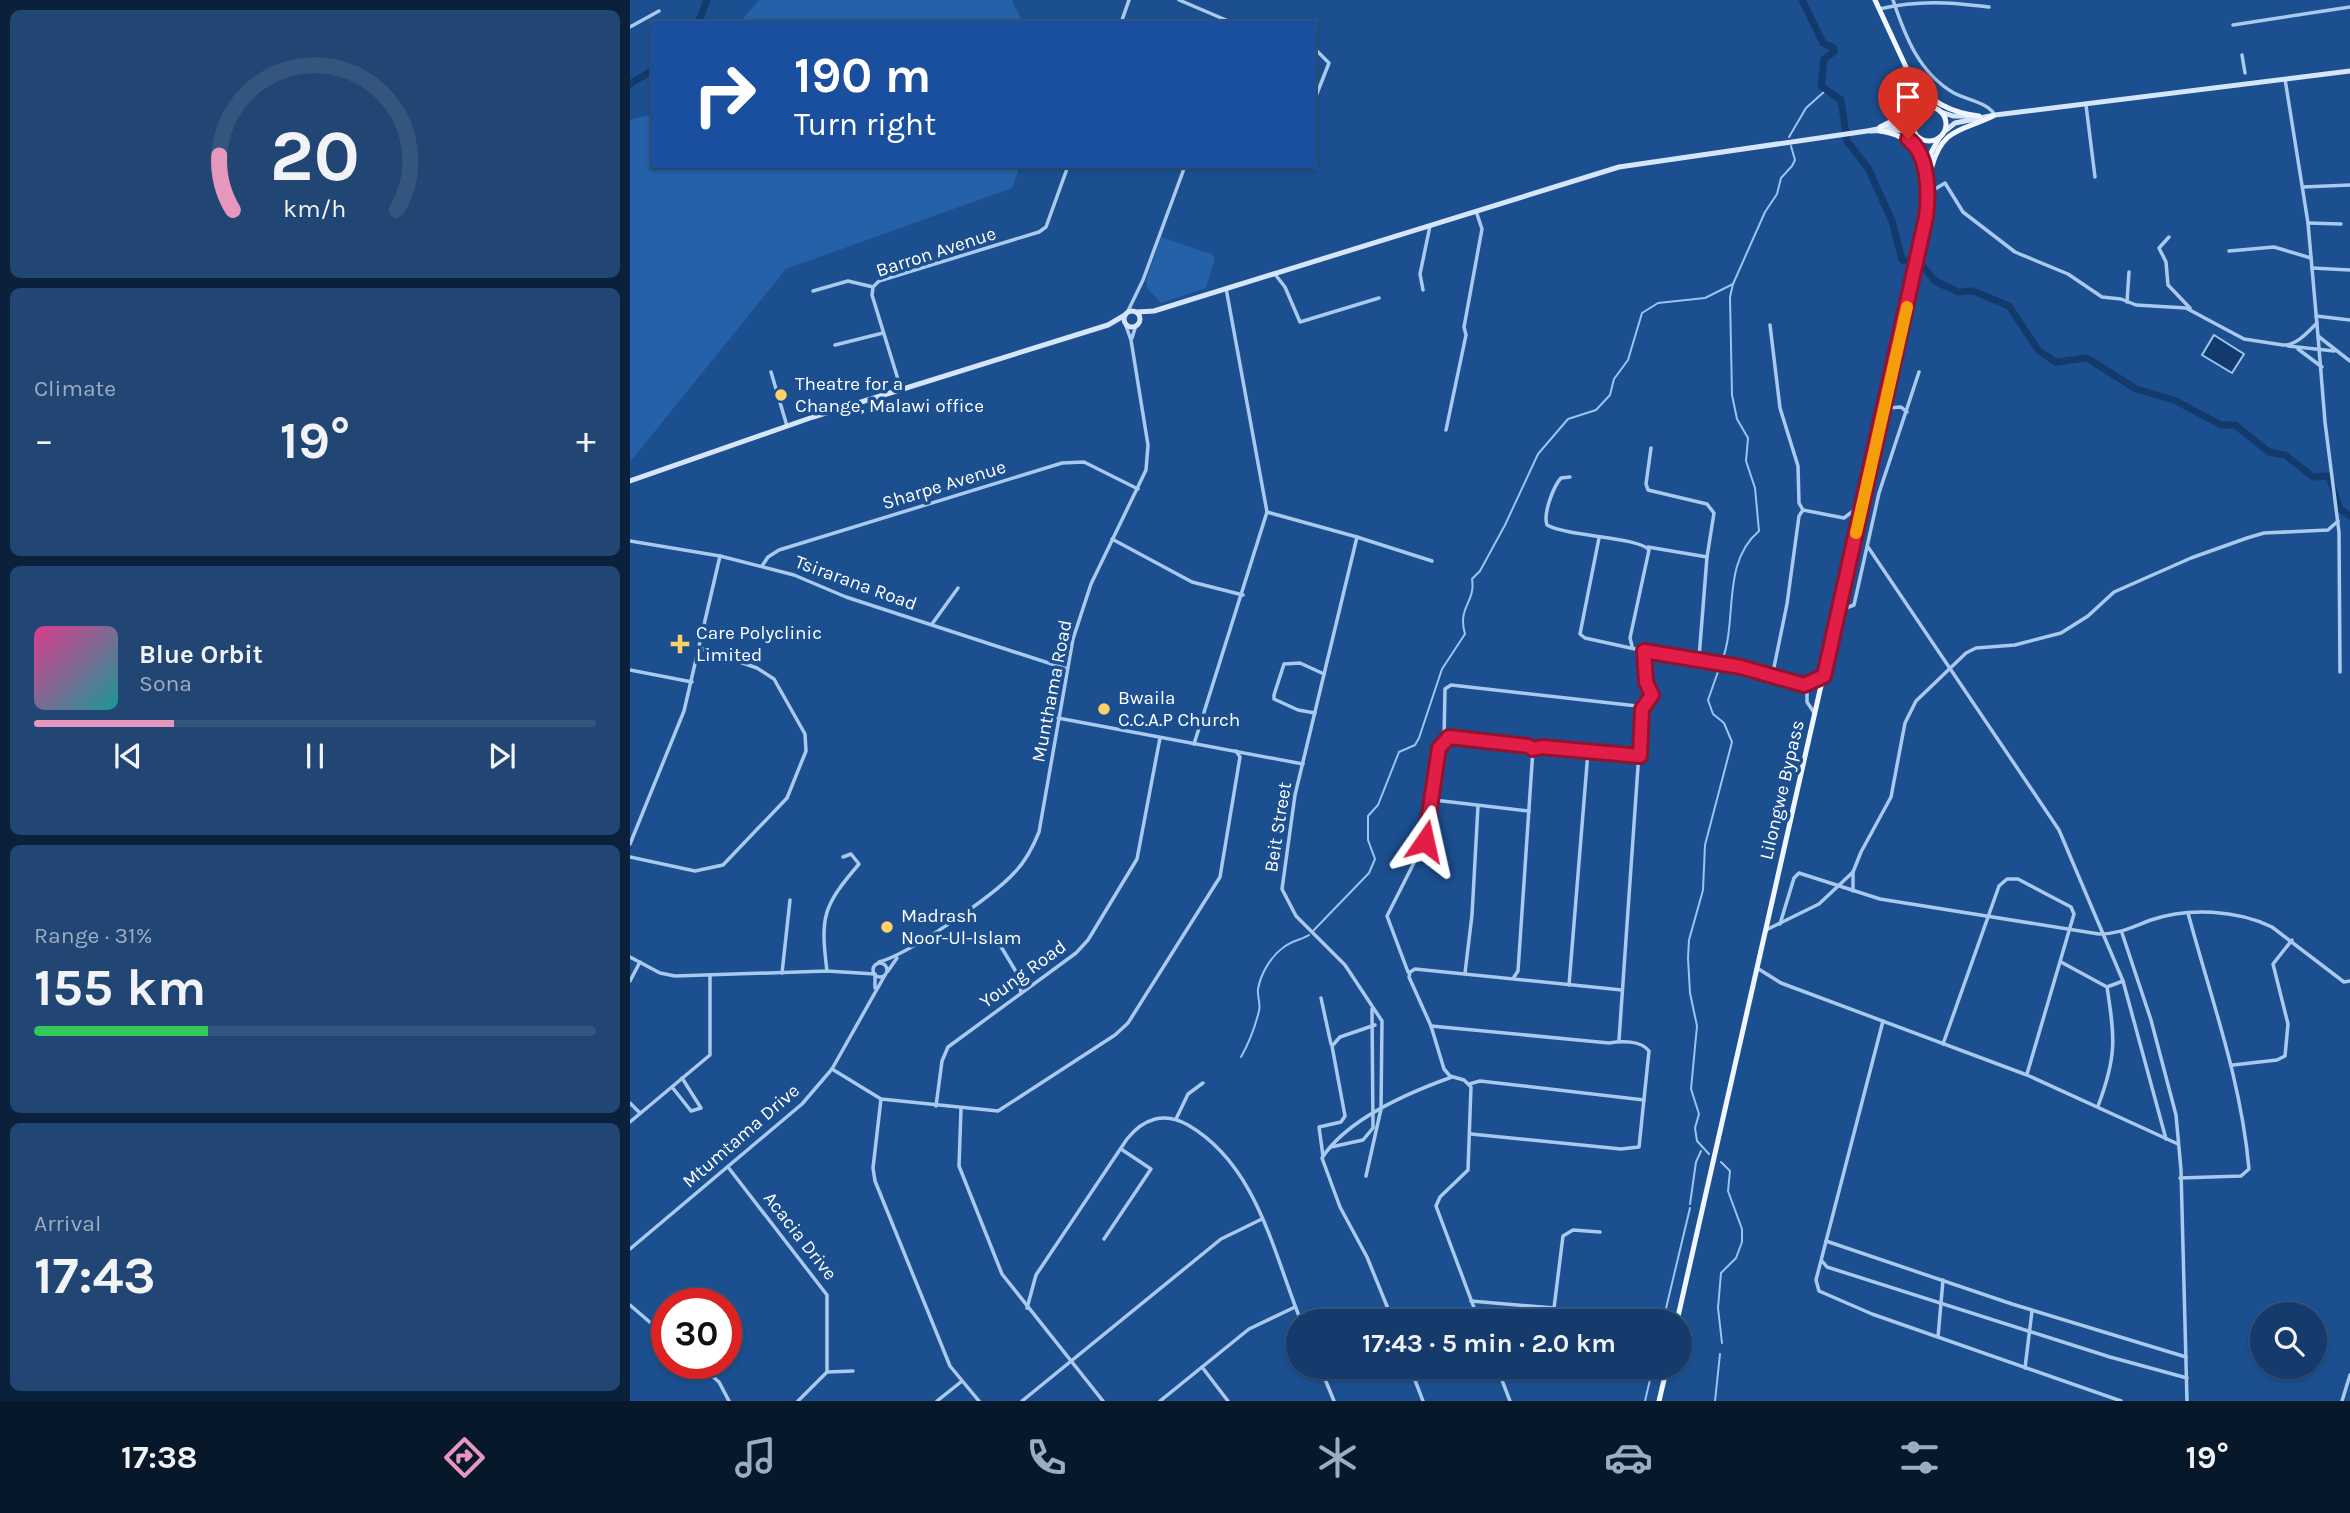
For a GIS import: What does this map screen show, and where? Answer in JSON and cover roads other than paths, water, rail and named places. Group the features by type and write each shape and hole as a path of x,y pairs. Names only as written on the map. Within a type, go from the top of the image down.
{"main road":[{"path":"1875,0 1910,77 1916,102 1914,117 1917,135"},
{"path":"1910,77 1921,98 1941,112 1958,117 2086,105 2350,71"},
{"path":"1910,77 1931,99 1952,110 1979,116"},
{"path":"1880,129 1906,114 1910,100 1910,77"},
{"path":"630,481 787,426 1108,325 1126,314 1154,311 1430,224 1647,162 1880,129 1899,125 1914,117 1923,108 1934,107"},
{"path":"1941,112 1946,121 1945,131"},
{"path":"1880,129 1900,130 1929,141 1939,138 1955,123 1994,115"},
{"path":"1929,179 1936,152 1949,136 1961,127 1994,115"},
{"path":"1880,129 1903,137 1916,147 1924,165 1928,201"},
{"name":"Lilongwe Bypass","path":"1917,135 1925,153 1929,179"},
{"name":"Lilongwe Bypass","path":"1680,1309 1919,254 1928,201 1931,153 1939,138"},
{"path":"1108,325 1126,326 1138,323 1154,311"},
{"path":"1137,312 1138,323"},
{"path":"1126,314 1123,321 1126,326"},
{"path":"1659,1401 1664,1379"}],"street":[{"path":"1122,21 1129,0"},
{"path":"1179,0 1228,21"},
{"path":"1879,9 1903,1 1949,1 1989,7"},
{"path":"1894,2 1911,48 1936,81 1966,99 1988,106 1994,115"},
{"path":"2234,25 2350,7"},
{"path":"630,27 659,11"},
{"path":"1316,50 1329,63 1316,96"},
{"path":"2242,55 2245,73"},
{"path":"2286,79 2308,223 2325,422 2338,521 2340,672"},
{"path":"2086,105 2095,177"},
{"name":"Barron Avenue","path":"901,389 872,295 873,287 879,281 1039,232 1045,226 1067,168"},
{"path":"1126,314 1136,299 1184,168"},
{"path":"1928,201 1935,189 1945,183 1963,212 2019,255 2068,274 2102,297 2136,305 2192,310"},
{"path":"2303,187 2350,186"},
{"path":"1446,430 1466,335 1464,327 1482,229 1476,211"},
{"path":"2308,223 2341,223"},
{"path":"1423,290 1420,274 1430,224"},
{"path":"2169,237 2159,248 2166,262 2168,285 2192,310 2239,337 2296,348 2334,351"},
{"path":"2230,250 2274,247 2311,258"},
{"path":"2312,268 2350,270"},
{"path":"2127,302 2129,272"},
{"path":"1274,273 1285,287 1300,322 1379,298"},
{"path":"813,290 848,281 873,287"},
{"path":"1194,744 1267,512 1226,288"},
{"path":"1136,299 1137,312"},
{"path":"2316,316 2350,320"},
{"name":"Munthama Road","path":"1131,340 1138,323"},
{"path":"2288,346 2316,323"},
{"path":"1770,325 1780,408 1798,466 1799,503 1803,510"},
{"name":"Munthama Road","path":"901,953 991,894 1027,858 1041,822 1067,669 1082,612 1112,539 1139,489 1146,470 1148,452 1131,340 1126,326"},
{"path":"835,345 883,333"},
{"path":"2318,336 2350,361"},
{"path":"2296,348 2322,367"},
{"path":"771,372 787,426"},
{"path":"1838,611 1854,606 1879,493 1919,372"},
{"path":"1888,408 1901,407 1907,412"},
{"path":"1651,448 1646,484 1648,490 1707,504 1713,510 1699,659"},
{"name":"Sharpe Avenue","path":"762,566 768,557 779,550 1062,463 1084,462 1139,489"},
{"path":"1570,477 1561,478 1556,484 1545,523 1550,527 1707,557"},
{"path":"1846,516 1862,503"},
{"path":"1803,510 1846,516 1858,524"},
{"path":"1772,677 1787,604 1798,519 1803,510"},
{"path":"1267,512 1432,561"},
{"path":"1766,930 1818,904 1853,872 1869,833 1886,811 1905,723 1916,701 1976,648 2015,645 2061,633 2096,610 2114,592 2191,558 2264,533 2329,530 2338,521"},
{"path":"1303,764 1357,537"},
{"path":"1599,538 1579,631 1585,638 1699,659 1807,685 1824,676"},
{"path":"1112,539 1192,582 1243,594"},
{"name":"Tsirarana Road","path":"630,541 762,566 1067,669"},
{"path":"1632,646 1630,638 1649,557 1648,547"},
{"path":"1868,547 2059,830 2123,981 2166,1139"},
{"path":"630,844 680,724 720,556"},
{"path":"932,624 958,588"},
{"path":"630,857 695,871 723,865 787,798 802,761 807,746 805,734 775,679 757,668 700,648"},
{"path":"1619,1040 1642,709 1652,695 1646,682 1644,651"},
{"path":"1315,713 1281,704 1274,699 1274,695 1284,664 1300,663 1324,674"},
{"path":"630,670 692,681"},
{"path":"1642,709 1637,706 1451,685 1445,689 1444,740 1439,748 1434,800 1424,846 1387,916 1431,1026 1442,1064 1452,1077 1469,1084 1480,1081 1644,1100"},
{"path":"1807,685 1807,702 1815,714"},
{"name":"Beit Street","path":"1058,718 1303,764 1295,795 1283,896 1308,932 1345,965 1382,1021 1381,1109 1366,1176"},
{"path":"1444,740 1458,736 1528,746 1533,749 1542,747 1640,756"},
{"name":"Young Road","path":"936,1106 946,1050 1084,945 1133,868 1140,849 1160,738"},
{"path":"1512,978 1518,971 1533,749"},
{"path":"832,1069 881,1099 961,1109 1003,1108 1115,1035 1128,1023 1220,877 1240,757 1236,751"},
{"path":"1569,985 1588,752"},
{"path":"1434,800 1529,811"},
{"path":"1465,973 1472,915 1478,806"},
{"path":"827,971 823,931 828,906 837,887 859,864 852,855 843,857"},
{"path":"1853,872 1853,891"},
{"path":"1780,924 1794,878 1799,873 1880,900 2104,934 2122,933 2152,919 2188,913 2219,913 2259,921 2292,940 2344,982 2350,981"},
{"path":"1943,1044 1999,886 2012,878 2071,907 2074,914 2027,1075"},
{"path":"782,973 790,900"},
{"path":"2180,1178 2241,1176 2247,1172 2245,1129 2233,1065 2188,913"},
{"path":"2122,933 2161,1054 2176,1115 2187,1401"},
{"path":"997,940 1018,975 1021,993"},
{"path":"2233,1065 2277,1060 2285,1056 2288,1024 2273,964 2292,940"},
{"path":"855,971 901,953"},
{"name":"Mtumtama Drive","path":"630,1249 802,1104 832,1069 874,993 901,953"},
{"path":"630,957 666,975 827,971 886,973 887,966 877,964"},
{"path":"630,981 640,962"},
{"path":"2061,962 2107,987 2123,981"},
{"path":"874,993 877,964"},
{"path":"1757,968 1781,983 2027,1075 2178,1144"},
{"path":"1409,974 1415,969 1622,990"},
{"path":"630,1122 708,1058 711,1050 710,976"},
{"path":"2098,1106 2107,1082 2115,1037 2107,987"},
{"path":"1321,998 1345,1116 1341,1122 1319,1127 1323,1157 1340,1207 1367,1257 1388,1309"},
{"path":"1331,1147 1350,1145 1367,1136 1373,1128 1375,1025 1369,1001"},
{"path":"1882,1021 1816,1280 1819,1291 1856,1308 2121,1401"},
{"path":"1332,1046 1340,1037 1375,1025"},
{"path":"1431,1026 1467,1027 1609,1043 1619,1040 1643,1045 1649,1051 1641,1145 1636,1149 1471,1134"},
{"path":"1323,1157 1331,1147 1374,1112 1452,1077"},
{"path":"672,1087 691,1111 696,1111 701,1104 682,1078"},
{"path":"1176,1119 1188,1094 1203,1083"},
{"path":"1469,1084 1471,1134 1468,1170 1440,1197 1436,1206 1474,1309"},
{"path":"682,1100 693,1093"},
{"path":"881,1099 873,1168 875,1181 948,1361 979,1401"},
{"path":"630,1102 640,1113"},
{"path":"961,1109 959,1166 1002,1274 1103,1401"},
{"path":"1027,1308 1035,1275 1121,1149 1144,1122 1176,1119 1196,1130 1233,1163 1262,1219 1296,1307 1249,1329 1160,1401"},
{"path":"1104,1239 1151,1169 1121,1149"},
{"name":"Acacia Drive","path":"728,1167 827,1295 827,1372"},
{"path":"1022,1401 1221,1240 1262,1219"},
{"path":"1471,1301 1554,1308 1563,1236 1573,1230 1601,1232"},
{"path":"1826,1241 2032,1310 2186,1357"},
{"path":"1822,1261 1831,1268 2030,1332 2155,1371 2187,1378"},
{"path":"1938,1337 1944,1280"},
{"path":"630,1305 651,1323"},
{"path":"2025,1368 2032,1310"},
{"path":"1202,1367 1228,1401"},
{"path":"798,1401 827,1372 853,1371"},
{"path":"2342,1401 2350,1375"},
{"path":"715,1379 727,1392 729,1401"},
{"path":"1325,1379 1334,1401"},
{"path":"1415,1379 1423,1401"},
{"path":"1502,1379 1510,1401"},
{"path":"937,1401 962,1381"}],"waterway":[{"path":"699,21 707,0"},
{"path":"1802,0 1823,43 1834,48 1834,52 1824,59 1821,86 1841,100 1847,141 1868,168 1892,221 1902,260 1921,264 1935,281 1958,292 1973,291 2009,306 2039,351 2056,362 2087,358 2136,389 2174,400 2221,425 2235,425 2269,452 2285,455 2313,477 2329,476 2340,509 2350,516"},
{"path":"630,84 651,71"},
{"path":"1789,137 1806,108 1825,91"},
{"path":"1722,661 1727,645 1732,593 1739,559 1747,544 1759,531 1755,488 1746,461 1748,438 1737,419 1732,395 1730,297 1733,284 1765,212 1777,194 1781,178 1795,160 1791,146"},
{"path":"1312,932 1369,873 1375,859 1368,840 1368,816 1378,805 1399,752 1415,745 1419,738 1442,669 1465,634 1463,617 1473,587 1472,579 1480,571 1505,525 1538,454 1568,419 1596,410 1610,395 1614,379 1628,360 1642,313 1658,303 1705,298 1733,284"},
{"path":"1709,1154 1697,1141 1695,1128 1699,1114 1691,1089 1697,1026 1690,993 1688,958 1689,940 1703,890 1705,845 1732,742 1724,723 1713,714 1708,700 1720,666"},
{"path":"1241,1057 1257,1017 1258,989 1267,965 1287,945 1309,935"},
{"path":"1690,1204 1696,1162 1701,1151"},
{"path":"1721,1162 1730,1171 1728,1191 1742,1229 1742,1242 1736,1258 1721,1273 1718,1308 1722,1343"},
{"path":"1666,1309 1690,1208"},
{"path":"1715,1401 1720,1354"},
{"path":"1645,1401 1650,1379"}],"place":[{"name":"Theatre for a Change, Malawi office","path":"781,395"},
{"name":"Care Polyclinic Limited","path":"680,644"},
{"name":"Bwaila C.C.A.P Church","path":"1104,709"},
{"name":"Madrash Noor-Ul-Islam","path":"887,927"}]}
